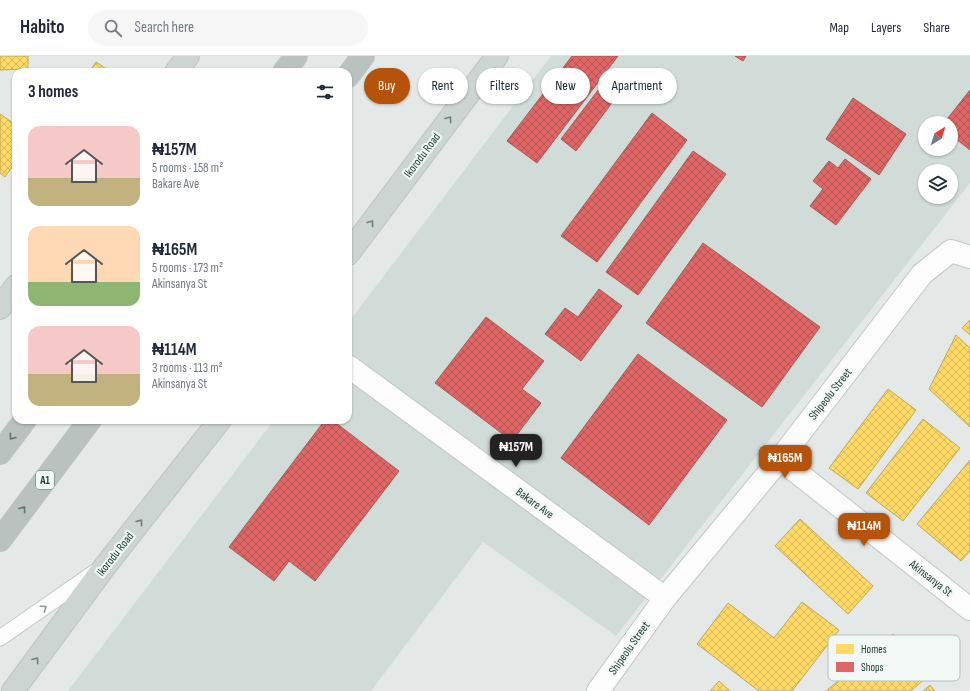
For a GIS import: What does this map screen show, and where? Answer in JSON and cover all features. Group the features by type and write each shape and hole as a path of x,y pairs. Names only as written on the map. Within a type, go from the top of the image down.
{"highway":[{"path":"287,68 296,56"},
{"path":"352,71 363,56"},
{"path":"0,453 22,424"},
{"name":"A1","path":"0,540 87,424"}],"main road":[{"path":"179,68 188,56"},
{"name":"Ikorodu Road","path":"352,249 496,56"},
{"path":"0,308 12,292"},
{"name":"Ikorodu Road","path":"13,691 106,564 217,424"}],"street":[{"name":"Shipeolu Street","path":"598,691 665,598 780,459 922,274 951,250 970,257"},
{"name":"Bakare Ave","path":"352,369 665,598"},
{"name":"Akinsanya St","path":"780,459 970,609"}],"lane":[{"path":"0,638 106,564"}],"shaded area":[{"path":"551,56 970,56 970,183 958,198 958,164 918,164 918,204 954,204 616,636 483,542 371,691 68,691 271,424 352,424 352,318 515,104 533,104 533,80 541,69 541,104 590,104 590,68 542,68"}],"building: Homes":[{"path":"0,56 28,56 28,68 0,70"},
{"path":"96,62 105,68 92,68"},
{"path":"0,114 12,122 12,167 5,177 0,173"},
{"path":"970,320 970,335 962,328"},
{"path":"956,335 970,348 970,427 929,389"},
{"path":"888,389 916,410 858,489 829,468"},
{"path":"923,419 960,448 903,521 866,493"},
{"path":"970,460 970,551 961,561 917,524"},
{"path":"800,519 873,586 848,614 775,546"},
{"path":"802,602 839,630 835,635 828,635 828,644 792,691 759,691 697,644 728,603 774,638"},
{"path":"719,681 730,691 710,691"},
{"path":"838,681 922,681 911,691 826,691"},
{"path":"930,685 935,691 923,691"}],"building: Shops":[{"path":"572,56 618,56 609,68 598,68 598,82 590,93 590,68 563,68"},
{"path":"735,56 746,56 743,61"},
{"path":"598,90 598,104 611,104 576,151 561,139 588,104 590,104 590,101"},
{"path":"970,90 970,150 958,141 958,116 950,116"},
{"path":"541,97 541,104 582,104 537,163 507,141"},
{"path":"853,98 906,134 879,175 826,139"},
{"path":"652,113 687,140 597,262 561,236"},
{"path":"693,151 726,174 638,295 606,272"},
{"path":"845,159 871,179 836,225 810,206 823,189 813,181 829,161 838,168"},
{"path":"703,243 820,327 762,407 646,323"},
{"path":"599,289 622,306 581,361 545,334 565,308 578,317"},
{"path":"486,317 544,361 522,389 541,403 512,441 435,383"},
{"path":"638,354 727,420 649,525 561,458"},
{"path":"322,424 337,424 399,471 315,581 289,561 274,581 229,547"}]}
